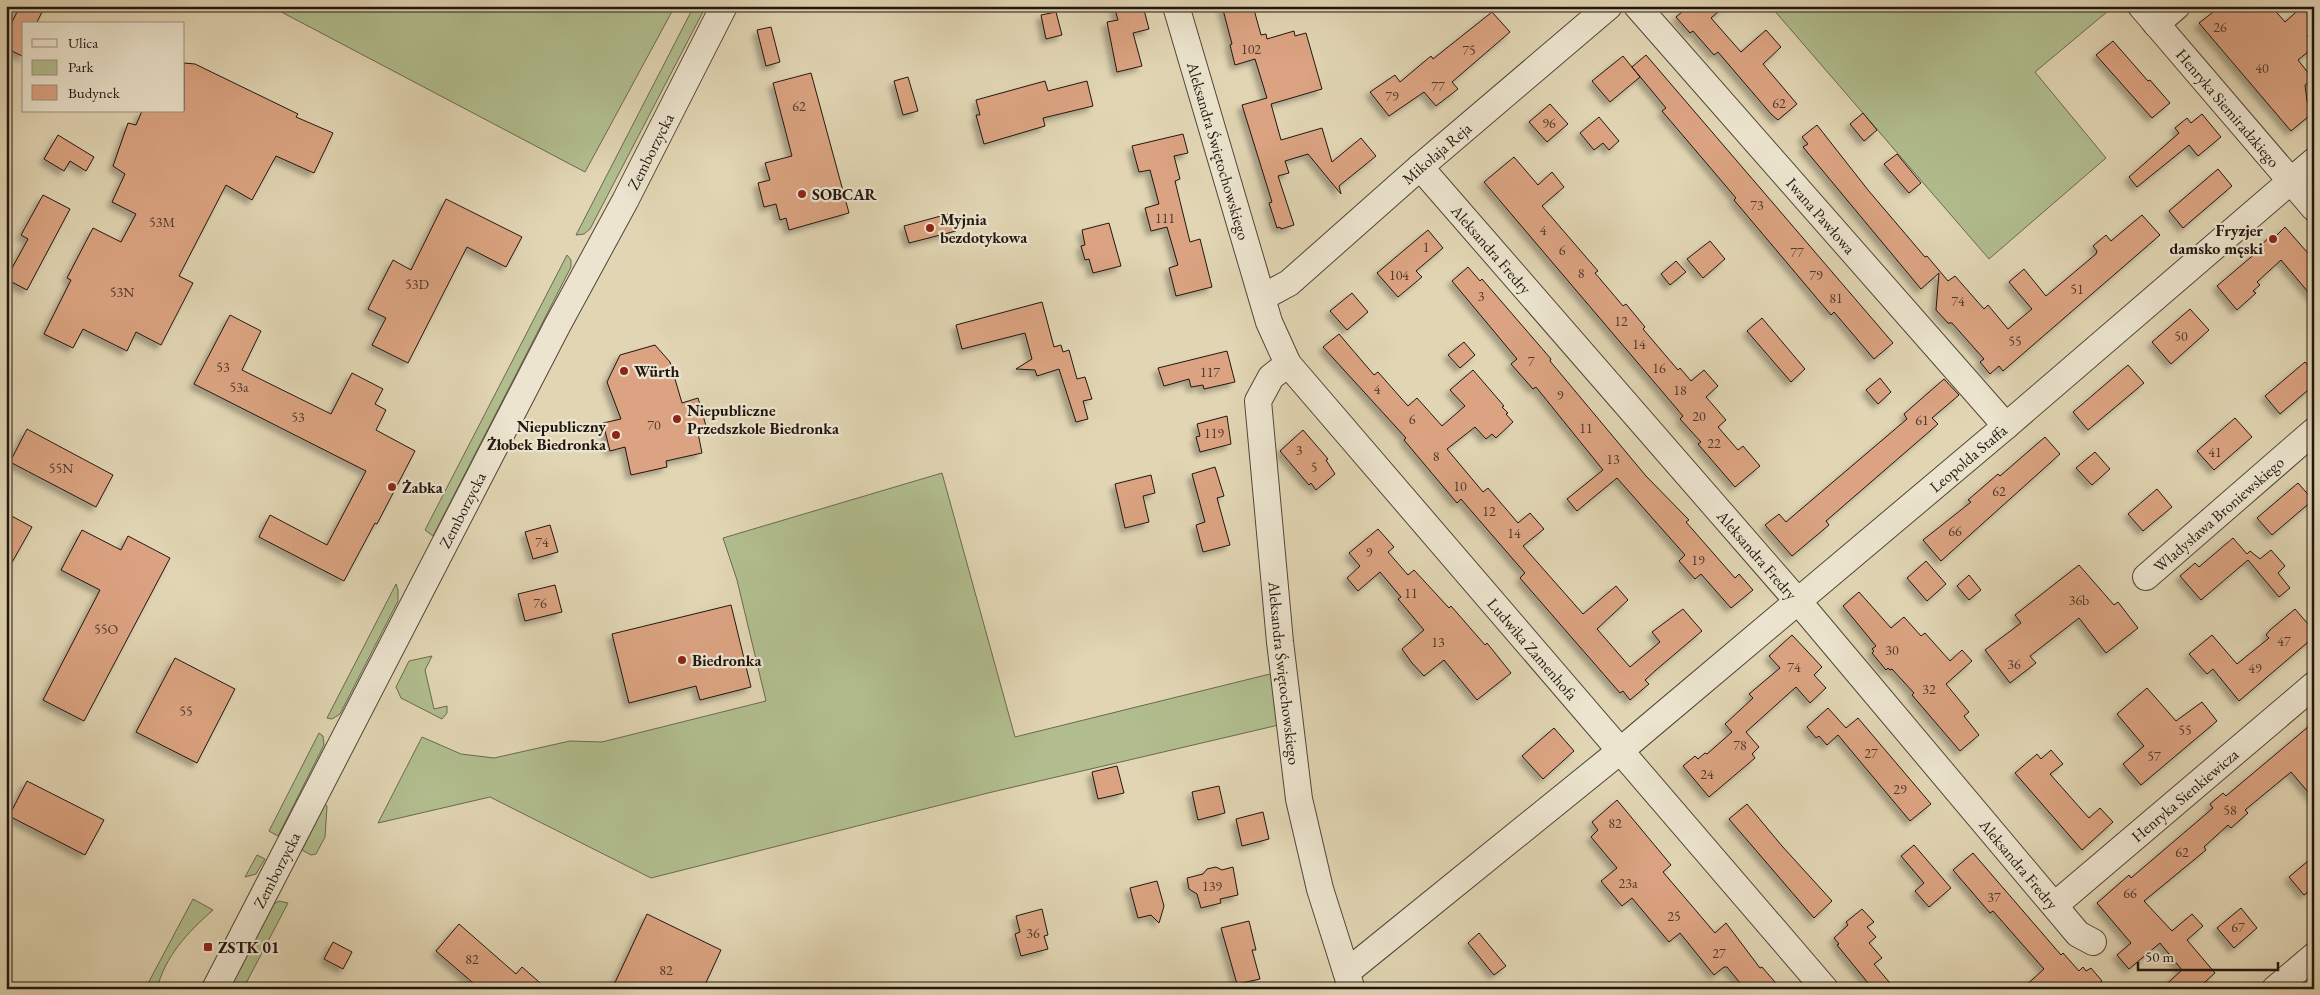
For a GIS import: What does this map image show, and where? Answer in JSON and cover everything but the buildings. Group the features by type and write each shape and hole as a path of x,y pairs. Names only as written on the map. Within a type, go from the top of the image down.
{"street":[{"name":"Zemborzycka","path":"215,989 724,6"},
{"name":"Aleksandra Świętochowskiego","path":"1176,6 1263,297"},
{"name":"Mikołaja Reja","path":"1263,297 1289,283 1420,167 1609,6"},
{"name":"Iwana Pawłowa","path":"1637,6 2006,426"},
{"path":"2149,15 2177,6"},
{"name":"Henryka Siemiradzkiego","path":"2149,15 2314,208"},
{"name":"Leopolda Staffa","path":"1350,980 1796,600 2006,426 2314,161"},
{"name":"Aleksandra Fredry","path":"1420,167 1796,600 2078,934 2093,942"},
{"name":"Ludwika Zamenhofa","path":"1263,297 1272,329 1288,364 1825,989"},
{"name":"Aleksandra Świętochowskiego","path":"1288,364 1271,377 1258,401 1280,642 1299,799 1320,889 1350,980"},
{"name":"Władysława Broniewskiego","path":"2146,577 2314,432"},
{"name":"Henryka Sienkiewicza","path":"2055,905 2314,684"},
{"path":"2275,989 2314,956"}],"green space":[{"path":"270,6 675,6 585,172"},
{"path":"694,6 706,6 590,229 584,234 576,235"},
{"path":"1777,6 2114,6 2035,72 2106,158 1989,259 1773,9"},
{"path":"567,255 571,260 571,267 433,536 425,530"},
{"path":"942,473 1015,737 1274,673 1283,724 988,793 651,878 490,797 378,823 422,737 461,754 494,758 570,741 602,742 766,701 737,580 723,538"},
{"path":"396,584 398,601 340,714 332,719 327,718"},
{"path":"432,656 425,670 434,709 447,706 447,713 442,719 401,698 396,687 409,661"},
{"path":"319,733 323,736 324,745 278,836 269,831"},
{"path":"325,804 327,806 325,837 316,854 311,855 302,850"},
{"path":"257,855 265,859 256,874 245,877"},
{"path":"193,899 213,910 179,945 166,966 157,989 145,989"},
{"path":"279,901 288,903 243,989 229,989 272,905"}],"place":[{"name":"SOBCAR","path":"802,194"},
{"name":"Myjnia bezdotykowa","path":"930,228"},
{"name":"Fryzjer damsko męski","path":"2273,239"},
{"name":"Würth","path":"624,371"},
{"name":"Niepubliczne Przedszkole Biedronka","path":"677,419"},
{"name":"Niepubliczny Żłobek Biedronka","path":"616,435"},
{"name":"Żabka","path":"392,487"},
{"name":"Biedronka","path":"682,660"},
{"name":"ZSTK 01","path":"208,947"}]}
